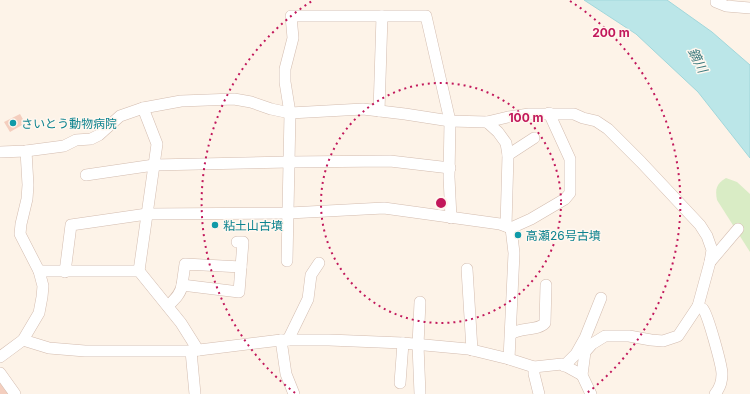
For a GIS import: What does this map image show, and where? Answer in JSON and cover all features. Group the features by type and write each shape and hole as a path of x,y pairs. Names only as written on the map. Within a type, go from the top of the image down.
{"street":[{"path":"716,0 716,2 726,6 750,8"},
{"path":"287,261 290,113 285,82 286,69 293,38 291,16 426,16 450,121 451,218"},
{"path":"379,111 382,16"},
{"path":"0,152 26,151 64,146 76,140 91,138 99,135 120,116 143,108 181,101 232,99 251,102 271,109 290,113 363,109 450,121 487,122 508,117 549,113 574,114 596,121 608,129 700,225 707,236 712,250 698,306 678,336 663,341 629,336 605,336 592,344 585,352 582,375 591,394"},
{"path":"143,108 157,144 139,271 181,322 194,351 195,394"},
{"path":"65,272 71,224 147,214 289,213 384,208 500,224 508,227 531,219 565,199 570,193 570,159 549,113"},
{"path":"487,122 498,132 506,143 508,155 508,227 514,253 509,359"},
{"path":"508,155 534,138"},
{"path":"0,357 23,340 39,313 43,286 39,271 20,234 21,224 28,199 26,151"},
{"path":"86,175 154,165 390,160 450,168"},
{"path":"710,262 738,229"},
{"path":"182,285 239,292 243,242 237,242"},
{"path":"294,394 286,374 284,340 308,299 311,275 319,263"},
{"path":"168,306 182,290 184,264 241,267"},
{"path":"467,269 472,350"},
{"path":"39,271 139,271"},
{"path":"510,334 518,330 542,326 545,323 546,285"},
{"path":"564,366 579,349 601,298"},
{"path":"420,302 418,344 420,394"},
{"path":"698,306 703,309 713,333 722,373 721,384 715,394"},
{"path":"23,340 49,348 84,351 194,351 284,340 403,343 472,350 534,367 562,364 582,375"},
{"path":"400,383 403,343"},
{"path":"534,367 534,374 539,394"},
{"path":"0,373 15,394"}],"green space":[{"path":"726,178 737,182 750,194 750,252 717,200 717,187 720,182"}],"water":[{"name":"鏑川","path":"584,0 667,0 712,32 750,65 750,158 698,92 636,34"}],"building":[{"name":"さいとう動物病院","path":"20,114 24,121 21,123 22,125 10,132 4,122"},
{"path":"0,381 10,394 0,394"}],"place":[{"name":"さいとう動物病院","path":"13,123"},
{"name":"粘土山古墳","path":"215,225"},
{"name":"高瀬26号古墳","path":"518,235"}]}
